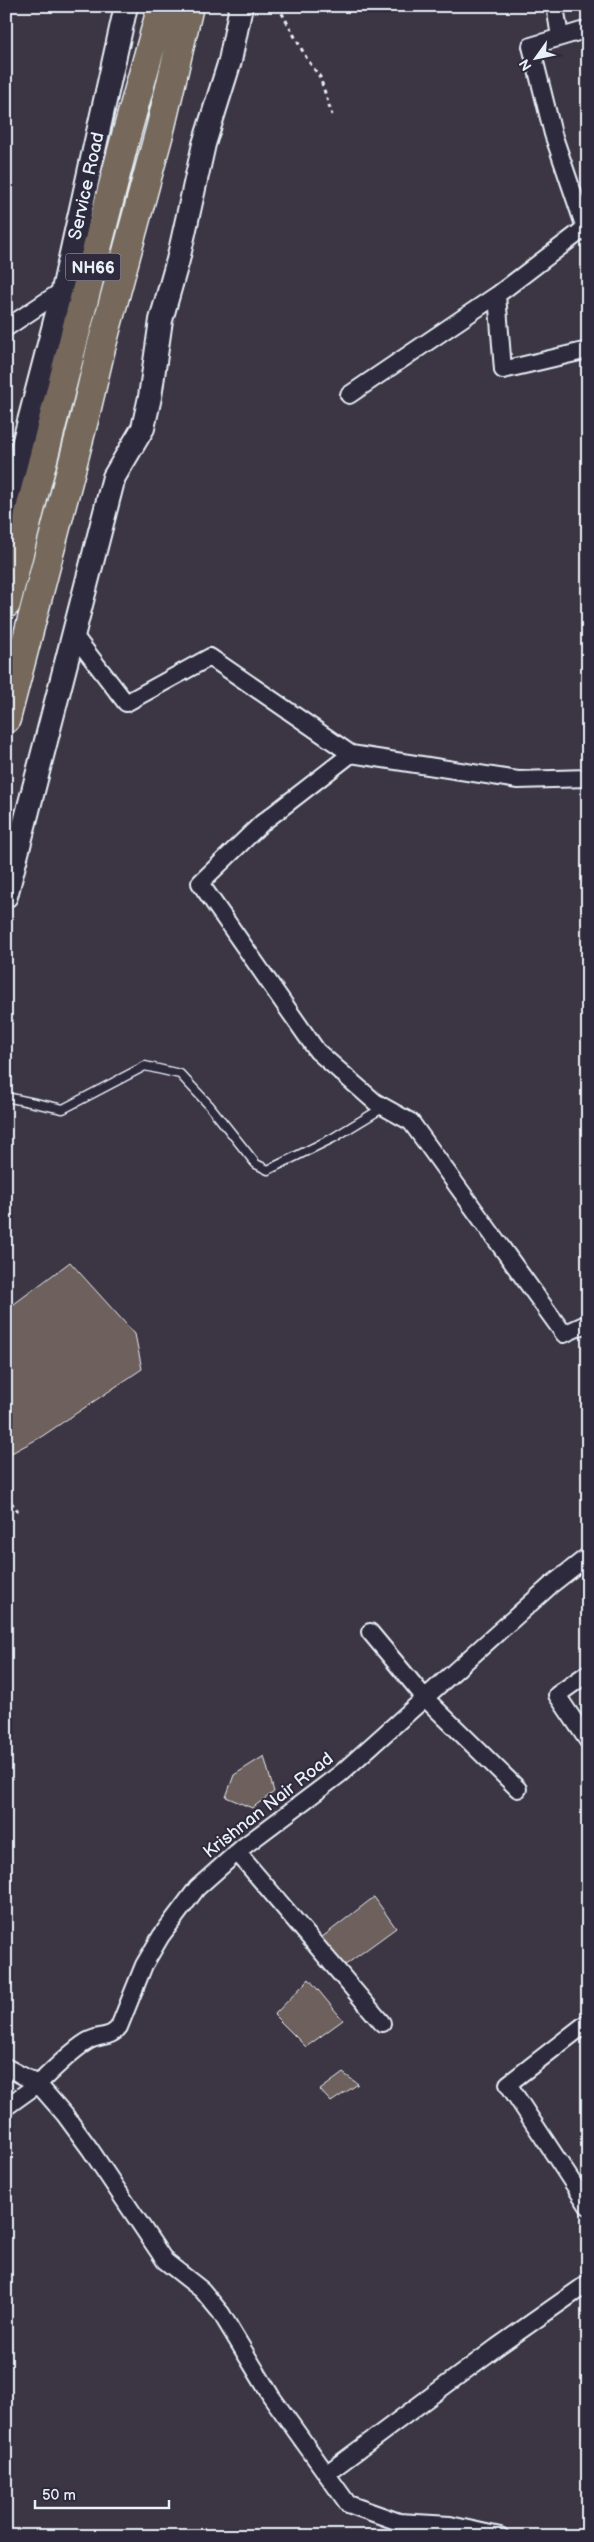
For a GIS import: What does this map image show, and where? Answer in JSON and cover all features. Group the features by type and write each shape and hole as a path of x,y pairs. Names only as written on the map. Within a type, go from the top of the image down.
{"highway":[{"name":"NH66","path":"6,604 162,6"},
{"name":"NH66","path":"6,719 77,440 161,126 189,6"}],"street":[{"name":"Service Road","path":"6,510 63,290 126,6"},
{"path":"6,896 114,477 143,428 150,397 161,320 178,260 204,144 230,61 240,6"},
{"path":"555,6 560,37"},
{"path":"349,395 586,233 554,134 531,46 588,29"},
{"path":"7,326 63,290"},
{"path":"497,295 503,370 588,350"},
{"path":"73,634 126,703 210,657 351,754 518,780 588,778"},
{"path":"351,754 262,823 200,883 317,1051 375,1102 411,1122 564,1334 588,1323"},
{"name":"Krishnan Nair Road","path":"6,2107 38,2084 89,2040 115,2033 144,1965 161,1936 197,1888 237,1852 340,1774 551,1585 588,1556"},
{"path":"370,1632 425,1698 518,1789"},
{"path":"588,1673 557,1695 588,1741"},
{"path":"237,1852 382,2022"},
{"path":"585,2195 508,2084 588,2022"},
{"path":"6,2067 38,2084 66,2115 165,2262 202,2290 221,2313 271,2396 348,2504 399,2522 450,2524 500,2536"},
{"path":"326,2474 497,2346 588,2283"}],"lane":[{"path":"6,1097 63,1109 146,1066 180,1074 210,1105 256,1164 268,1170 332,1138 384,1107"}],"path":[{"path":"278,6 307,59 320,77 332,116"},
{"path":"6,1496 18,1511"}],"building":[{"path":"70,1262 135,1334 142,1369 41,1437 6,1456 6,1310"},
{"path":"264,1756 274,1792 252,1808 226,1797 234,1775"},
{"path":"374,1897 396,1928 344,1966 321,1938"},
{"path":"309,1979 343,2020 306,2047 274,2015"},
{"path":"343,2073 358,2084 331,2102 320,2090"}]}
